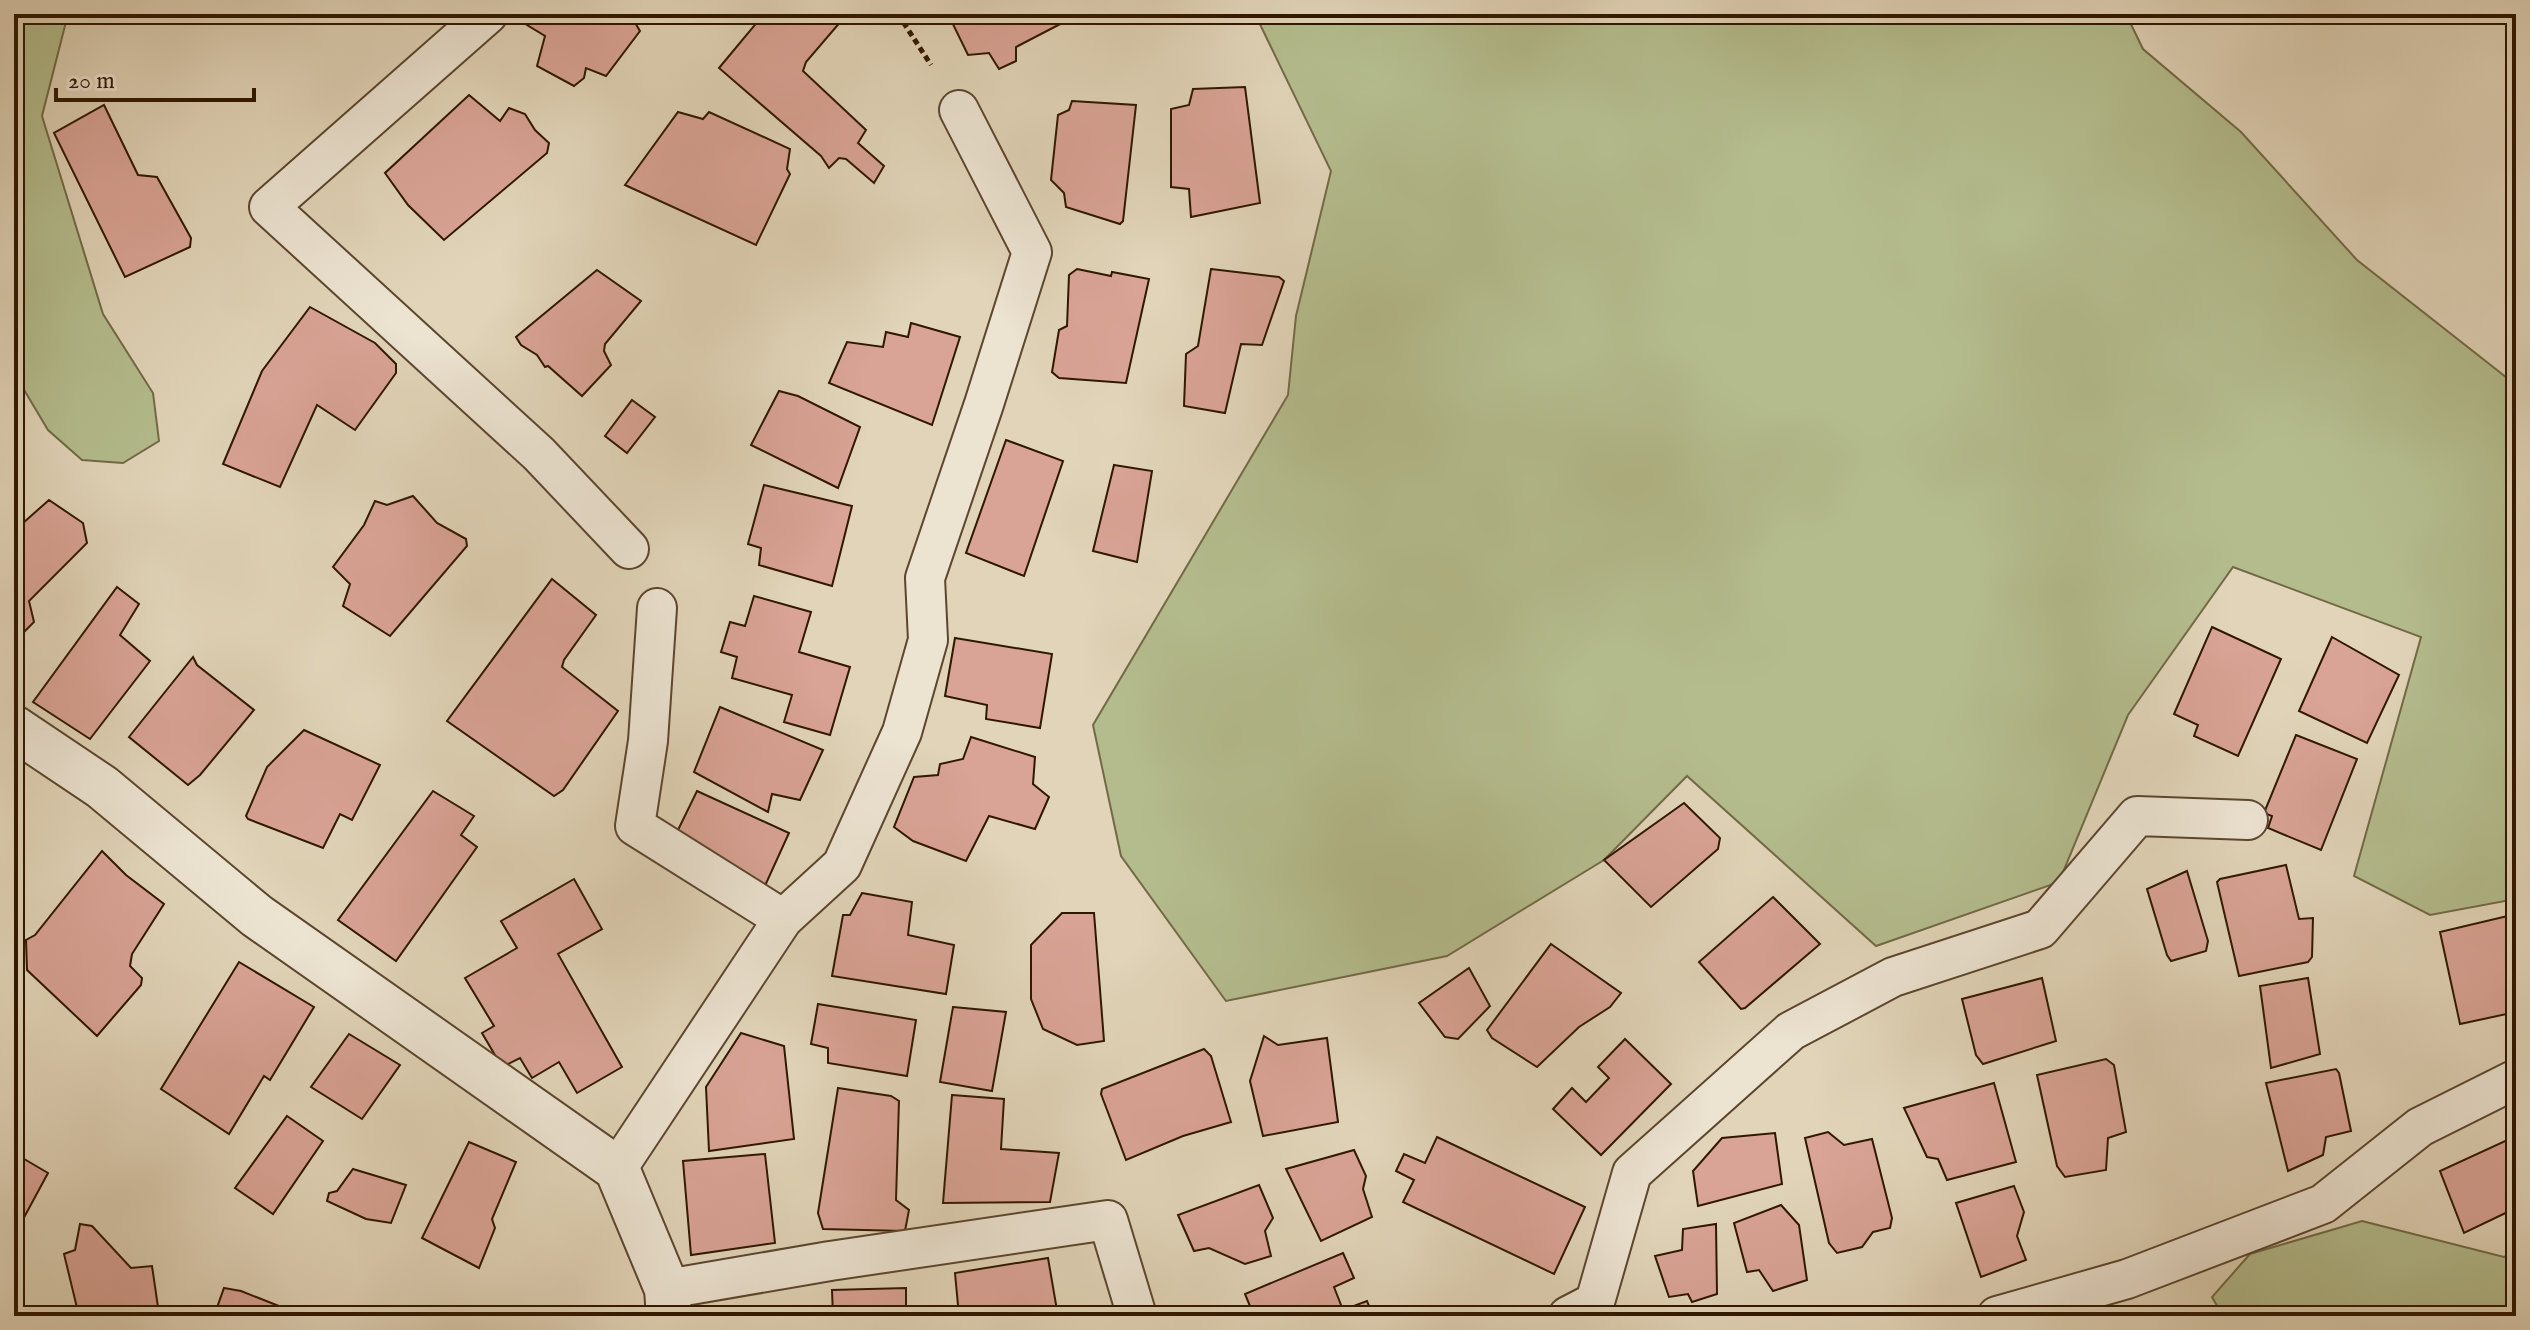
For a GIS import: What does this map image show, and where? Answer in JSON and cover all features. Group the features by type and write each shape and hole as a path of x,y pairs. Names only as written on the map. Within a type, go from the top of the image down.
{"street":[{"path":"14,728 102,787 257,916 617,1169 668,1303"}],"lane":[{"path":"488,14 269,207 539,454 629,549"},
{"path":"617,1169 783,919 842,865 902,732 928,640 925,578 1032,252 959,110"},
{"path":"657,608 648,741 635,826 783,919"},
{"path":"1568,1316 1595,1302 1632,1173 1791,1031 1893,977 2040,929 2137,816 2248,820"},
{"path":"1997,1316 2127,1279 2323,1204 2420,1127 2516,1079"},
{"path":"668,1303 830,1261 1108,1220 1137,1316"}],"green space":[{"path":"14,14 68,14 42,116 103,314 153,393 159,441 123,463 82,460 48,430 14,373"},
{"path":"1255,14 2126,14 2143,49 2241,132 2357,260 2516,385 2516,899 2430,915 2354,876 2421,637 2233,567 2128,715 2059,882 1876,946 1687,776 1604,860 1447,956 1226,1001 1121,856 1093,725 1288,395 1296,316 1331,171"},
{"path":"2362,1221 2504,1257 2516,1252 2516,1316 2223,1316 2212,1297 2250,1254"}],"building":[{"path":"536,14 620,14 634,21 640,31 606,76 586,68 584,78 574,86 537,66 545,36 527,25"},
{"path":"764,14 836,14 842,20 806,62 803,71 866,130 858,143 884,166 874,183 846,159 839,158 829,168 821,156 719,68"},
{"path":"948,14 1067,14 1066,21 1016,47 1016,61 999,69 989,53 968,55"},
{"path":"1245,87 1260,203 1191,217 1189,189 1171,187 1171,109 1189,105 1193,89"},
{"path":"469,95 500,121 509,108 525,114 535,130 549,143 547,153 444,240 408,205 385,173"},
{"path":"1072,101 1136,105 1123,221 1120,224 1066,207 1064,193 1051,180 1058,115 1069,110"},
{"path":"104,105 138,175 157,177 191,238 190,247 125,277 54,133"},
{"path":"678,112 703,119 709,112 790,149 787,169 790,174 756,245 625,185"},
{"path":"1077,269 1149,279 1126,383 1059,378 1052,372 1059,330 1067,326 1069,275"},
{"path":"1211,269 1279,277 1284,281 1262,345 1241,344 1225,413 1184,406 1186,354 1198,346"},
{"path":"597,270 641,301 605,344 604,351 611,365 582,396 548,366 545,367 537,355 521,345 516,337"},
{"path":"310,307 375,343 396,364 396,373 355,430 317,405 280,487 223,464 262,371"},
{"path":"911,323 960,337 932,425 829,383 847,342 883,347 886,332 908,337"},
{"path":"779,391 798,396 860,427 838,488 751,445"},
{"path":"632,400 655,417 627,453 605,436"},
{"path":"1006,440 1063,461 1024,576 966,553"},
{"path":"1114,465 1152,471 1137,562 1093,551"},
{"path":"764,485 852,506 832,586 759,565 761,548 748,544"},
{"path":"413,496 437,523 466,539 467,546 390,636 343,606 350,584 333,567 364,525 375,501 387,505"},
{"path":"49,500 83,523 87,543 29,601 34,622 14,642 14,531"},
{"path":"552,579 596,615 562,667 618,711 563,790 554,796 447,721"},
{"path":"117,587 139,604 120,635 150,661 90,739 33,702"},
{"path":"754,596 811,612 799,652 850,667 830,735 784,722 792,695 732,678 737,657 721,652 730,622 745,626"},
{"path":"2212,627 2281,659 2238,756 2194,736 2198,725 2174,714"},
{"path":"2332,637 2399,675 2367,743 2299,711"},
{"path":"955,638 1052,654 1040,728 986,719 987,705 945,696"},
{"path":"193,657 197,665 254,710 200,775 188,785 129,737"},
{"path":"720,707 823,750 800,800 772,794 768,812 694,772"},
{"path":"304,730 380,765 352,820 340,814 323,848 246,816 267,767"},
{"path":"2296,735 2357,759 2321,850 2268,828 2272,816 2264,813"},
{"path":"971,737 1035,757 1033,784 1049,797 1035,829 989,816 966,861 913,841 894,827 914,777 938,775 940,764 963,759"},
{"path":"433,791 474,816 461,835 477,847 396,961 338,920"},
{"path":"697,791 789,833 764,888 680,849 678,830"},
{"path":"1684,803 1720,838 1718,849 1651,907 1604,860"},
{"path":"102,851 126,875 164,904 132,954 130,966 142,978 141,985 97,1036 27,970 26,940 35,935"},
{"path":"2286,865 2299,919 2313,918 2312,957 2308,962 2239,976 2217,882"},
{"path":"2187,871 2208,941 2206,951 2171,961 2147,889"},
{"path":"574,879 602,929 558,954 622,1067 577,1093 559,1062 532,1078 520,1058 502,1067 482,1033 494,1026 465,978 517,948 501,921"},
{"path":"862,893 912,902 908,935 954,945 946,994 832,976 843,915 850,915"},
{"path":"1773,897 1820,944 1741,1009 1699,962"},
{"path":"1062,913 1094,913 1104,1041 1077,1045 1043,1029 1031,999 1031,945"},
{"path":"2516,914 2516,1012 2460,1024 2440,932"},
{"path":"1551,944 1621,993 1610,1007 1579,1027 1537,1067 1492,1038 1487,1030"},
{"path":"239,962 314,1007 270,1080 264,1076 229,1134 161,1089"},
{"path":"1469,968 1490,1006 1458,1039 1445,1037 1419,1003"},
{"path":"2042,978 2056,1041 1983,1064 1976,1055 1962,999"},
{"path":"2308,978 2320,1054 2271,1068 2260,986"},
{"path":"818,1004 916,1020 907,1076 828,1063 828,1048 811,1044"},
{"path":"953,1007 1006,1012 992,1091 940,1082"},
{"path":"741,1033 784,1046 794,1139 709,1151 706,1087"},
{"path":"349,1034 400,1065 362,1119 311,1087"},
{"path":"1264,1036 1278,1045 1327,1038 1338,1122 1263,1136 1250,1081"},
{"path":"1625,1039 1671,1084 1601,1155 1553,1109 1572,1088 1586,1102 1609,1078 1598,1067"},
{"path":"1204,1049 1211,1056 1231,1122 1183,1136 1126,1160 1101,1094 1102,1089"},
{"path":"2106,1059 2114,1065 2126,1132 2108,1138 2106,1170 2065,1177 2057,1166 2037,1075"},
{"path":"2336,1069 2351,1131 2326,1137 2323,1155 2288,1171 2266,1083"},
{"path":"1994,1083 2016,1162 1947,1180 1938,1159 1927,1157 1904,1108"},
{"path":"838,1088 891,1096 899,1101 896,1200 909,1210 905,1231 823,1229 818,1213"},
{"path":"952,1095 1004,1099 1001,1149 1059,1153 1050,1202 943,1203"},
{"path":"287,1116 323,1141 273,1214 235,1188"},
{"path":"1828,1132 1844,1145 1872,1139 1892,1218 1890,1228 1873,1232 1862,1247 1837,1253 1829,1243 1805,1138"},
{"path":"1775,1133 1782,1184 1698,1206 1693,1171 1722,1138"},
{"path":"2516,1136 2516,1208 2464,1233 2440,1171"},
{"path":"1437,1137 1585,1207 1554,1274 1403,1202 1414,1180 1396,1171 1404,1154 1425,1163"},
{"path":"469,1142 516,1162 492,1219 495,1228 479,1268 422,1238"},
{"path":"1354,1150 1366,1176 1363,1189 1372,1217 1321,1241 1286,1169"},
{"path":"14,1153 48,1173 14,1236"},
{"path":"765,1154 775,1243 691,1255 683,1161"},
{"path":"353,1169 406,1185 391,1223 366,1219 327,1201 329,1193 337,1191"},
{"path":"1259,1185 1273,1218 1265,1231 1271,1256 1245,1264 1209,1248 1194,1251 1178,1215"},
{"path":"2014,1186 2024,1212 2017,1236 2026,1260 1981,1277 1956,1203"},
{"path":"1781,1205 1799,1225 1807,1280 1773,1291 1759,1270 1747,1272 1734,1223"},
{"path":"80,1224 92,1226 131,1268 152,1266 158,1307 136,1313 136,1316 79,1316 64,1254 75,1250"},
{"path":"1716,1224 1717,1294 1692,1302 1688,1294 1669,1297 1655,1256 1682,1250 1683,1229"},
{"path":"1343,1253 1354,1278 1334,1287 1343,1310 1367,1301 1373,1316 1254,1316 1245,1294"},
{"path":"1048,1258 1058,1316 959,1316 955,1273"},
{"path":"224,1288 241,1291 304,1316 214,1316"},
{"path":"906,1288 906,1316 833,1316 832,1290"}]}
